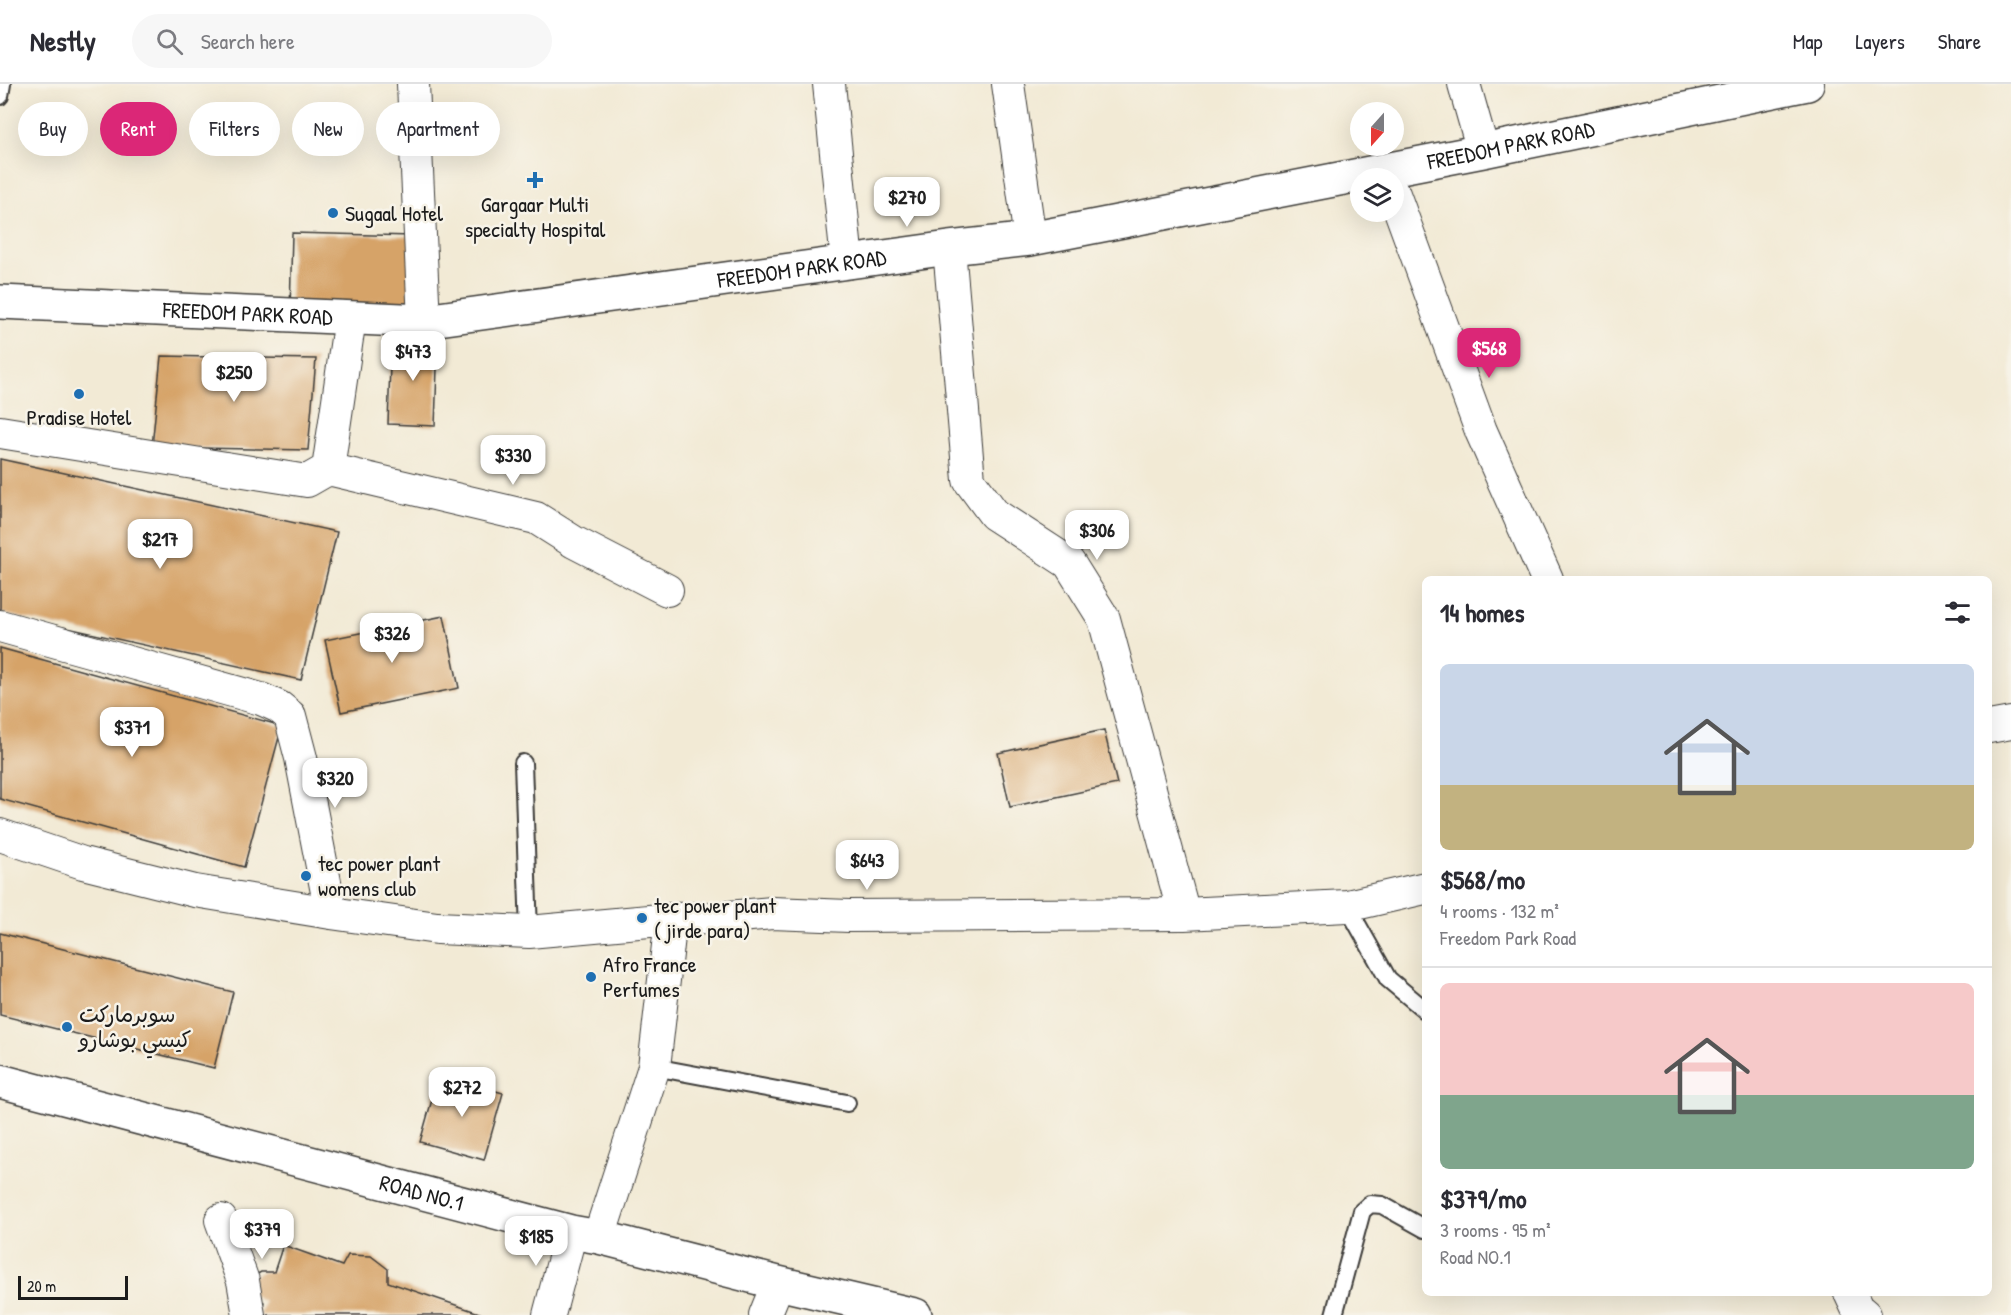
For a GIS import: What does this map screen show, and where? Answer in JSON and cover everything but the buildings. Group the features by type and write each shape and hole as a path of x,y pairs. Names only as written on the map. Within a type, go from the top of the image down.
{"main road":[{"name":"FREEDOM PARK ROAD","path":"1404,176 1483,151 1807,84"},
{"name":"FREEDOM PARK ROAD","path":"0,302 424,321 949,248 1030,239 1350,187"},
{"name":"ROAD NO.1","path":"0,1081 585,1234 915,1315"}],"street":[{"path":"413,84 424,321"},
{"path":"829,84 847,262"},
{"path":"1008,84 1030,239"},
{"path":"1464,84 1483,151"},
{"path":"1404,221 1482,431 1546,576"},
{"path":"949,248 969,480 994,514 1069,563 1104,619 1184,914"},
{"path":"328,469 350,318"},
{"path":"0,432 307,481 328,469 536,518 574,542 667,590"},
{"path":"0,626 261,699 279,707 290,716 301,758 331,913"},
{"path":"1992,727 2011,723"},
{"path":"0,835 83,863 195,891 437,928 529,932 672,919 772,913 849,916 1184,914 1347,906 1422,889"},
{"path":"549,1315 654,1067 672,919"},
{"path":"221,1220 243,1281 249,1315"},
{"path":"765,1315 778,1283"},
{"path":"1851,1296 1857,1308 1865,1315"}],"lane":[{"path":"0,96 2,84"},
{"path":"523,763 529,932"},
{"path":"1347,906 1388,980 1422,1008"},
{"path":"654,1067 847,1103"},
{"path":"1334,1315 1362,1211 1370,1204 1382,1205 1422,1227"}],"place":[{"name":"Gargaar Multi specialty Hospital","path":"535,180"},
{"name":"Sugaal Hotel","path":"333,213"},
{"name":"Pradise Hotel","path":"79,394"},
{"name":"tec power plant womens club","path":"306,876"},
{"name":"tec power plant ( jirde para)","path":"642,918"},
{"name":"Afro France Perfumes","path":"591,977"},
{"name":"سوبرماركت كيسي بوشارو","path":"67,1027"}]}
